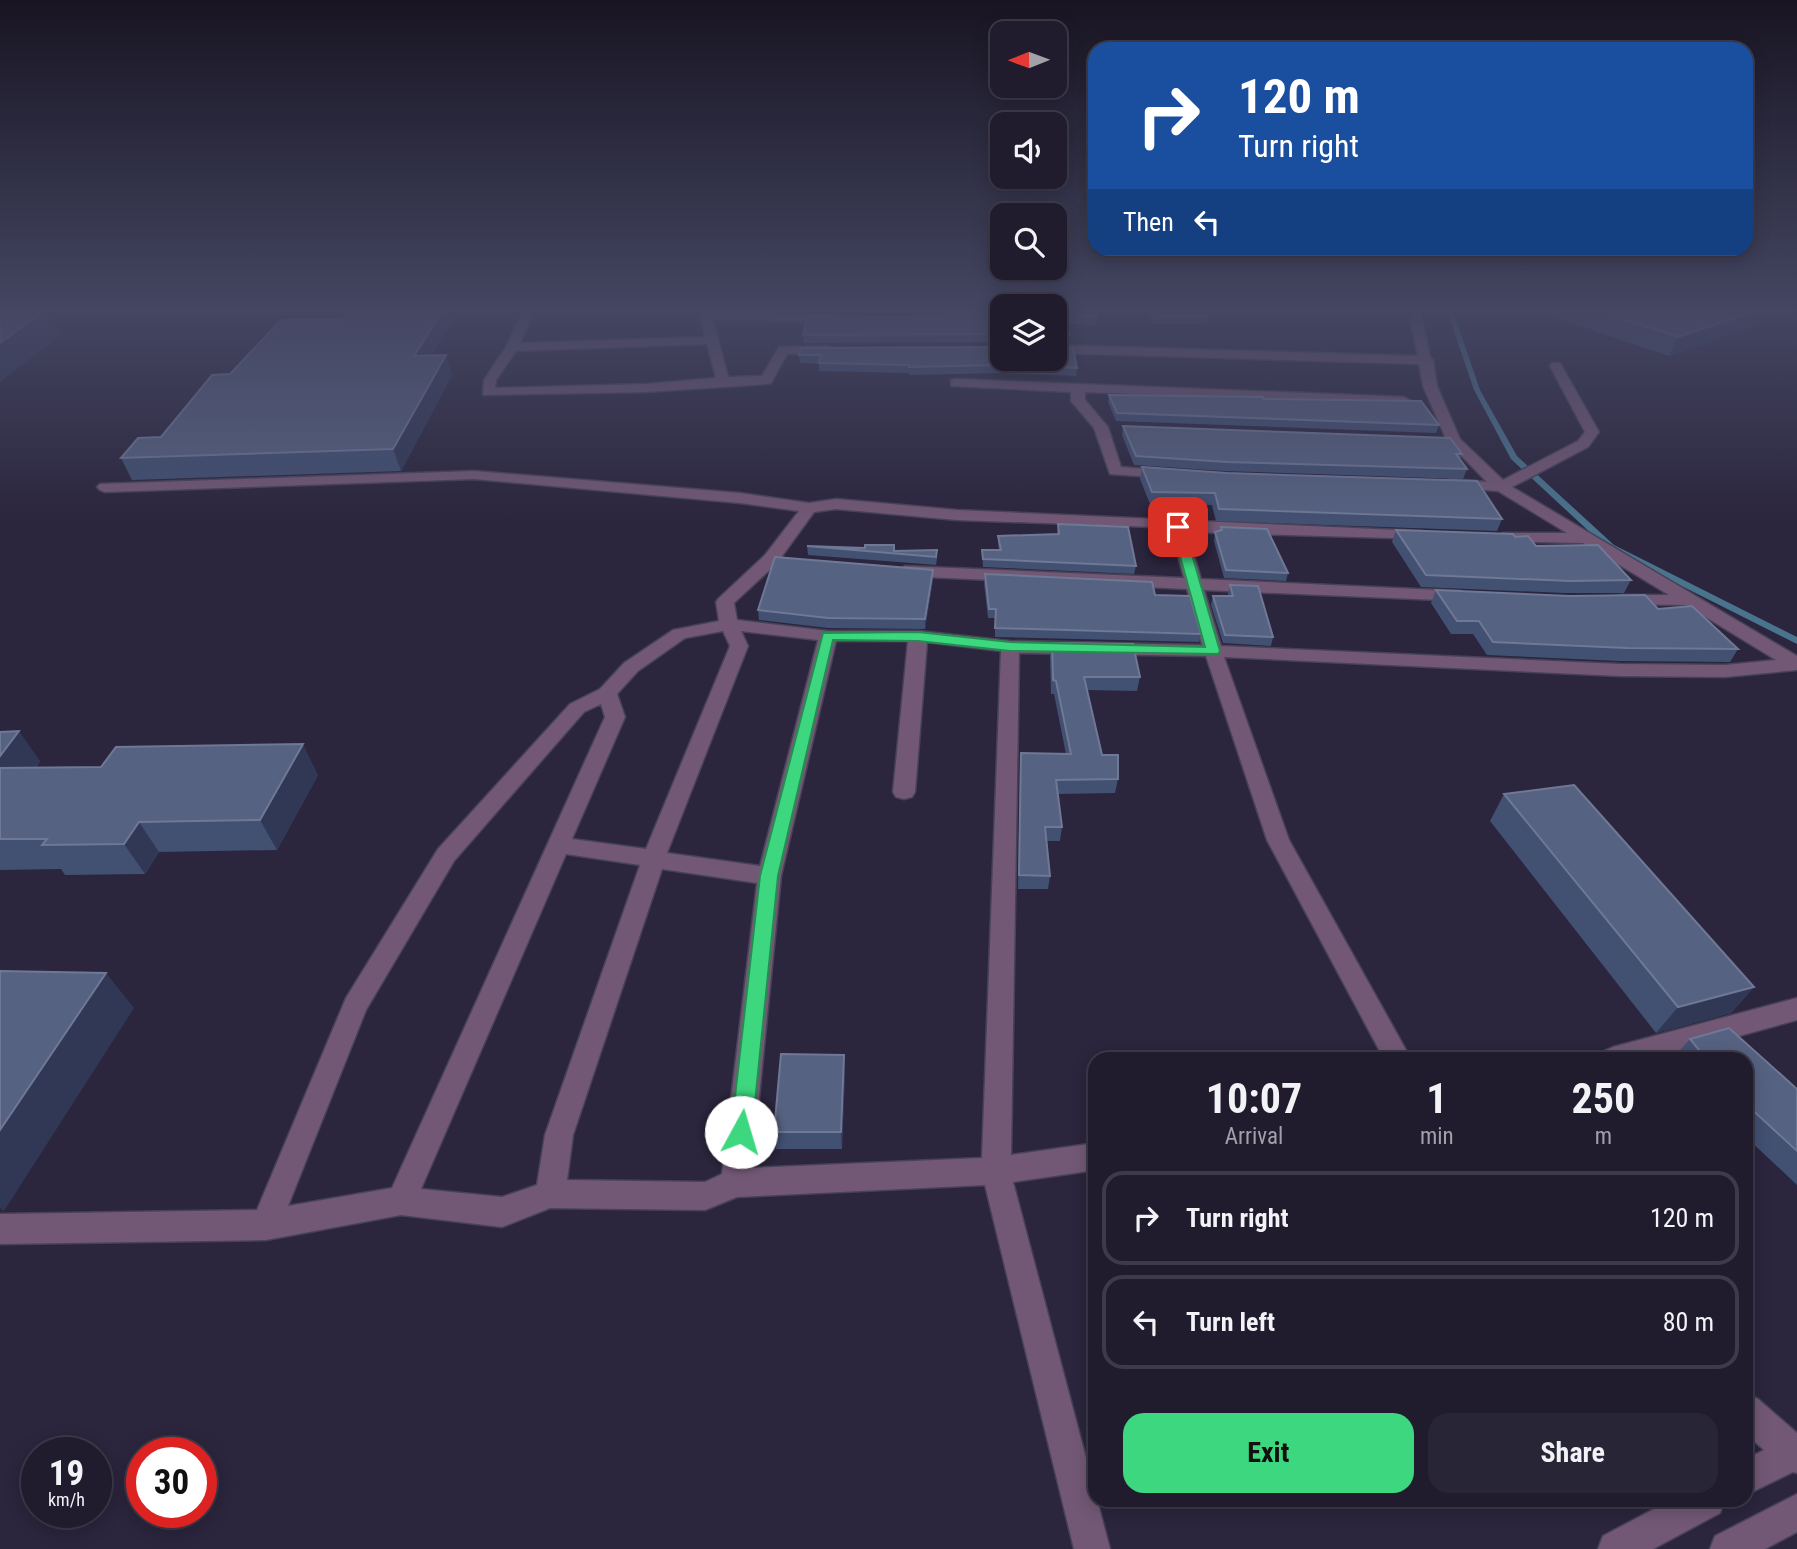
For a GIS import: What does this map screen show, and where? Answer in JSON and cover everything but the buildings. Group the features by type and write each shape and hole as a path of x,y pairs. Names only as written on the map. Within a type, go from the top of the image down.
{"street":[{"path":"490,380 488,392 646,388 754,380"},
{"path":"1429,380 1438,402 1447,440 1501,487 1797,664"},
{"path":"1440,484 1501,487 1583,444 1592,432 1564,380"},
{"path":"956,383 1038,384 1078,389 1438,402"},
{"path":"1078,389 1078,401 1107,428 1115,471 1184,476"},
{"path":"105,487 474,475 740,498 809,508 836,504 957,514 1153,522 1178,527 1444,536"},
{"path":"550,1194 559,1135 654,858 739,646 729,624 724,602 771,559 809,508"},
{"path":"1178,527 1213,651 1278,840 1394,1052"},
{"path":"1486,538 1585,538"},
{"path":"771,559 797,561"},
{"path":"891,569 1481,597"},
{"path":"1602,601 1692,600"},
{"path":"266,1225 355,1006 446,855 577,708 607,693 631,667 679,634 729,624 828,636 918,636 1010,647 1213,651 1620,670 1725,671 1797,664"},
{"path":"736,1183 769,876 828,636"},
{"path":"904,792 918,636"},
{"path":"1010,647 996,1171 1092,1549"},
{"path":"401,1201 615,717 607,693"},
{"path":"559,845 769,876"},
{"path":"1639,1052 1797,1009"},
{"path":"0,1229 266,1225 401,1201 502,1212 550,1194 705,1196 736,1183 996,1171 1088,1157"},
{"path":"1753,1417 1796,1453 1753,1474"},
{"path":"1616,1549 1694,1507"},
{"path":"1728,1549 1797,1512"}],"waterway":[{"path":"1474,380 1514,457 1611,547 1797,641"}],"route":[{"path":"741,1132 769,876 828,636 918,636 1010,647 1213,651 1178,527"}]}
